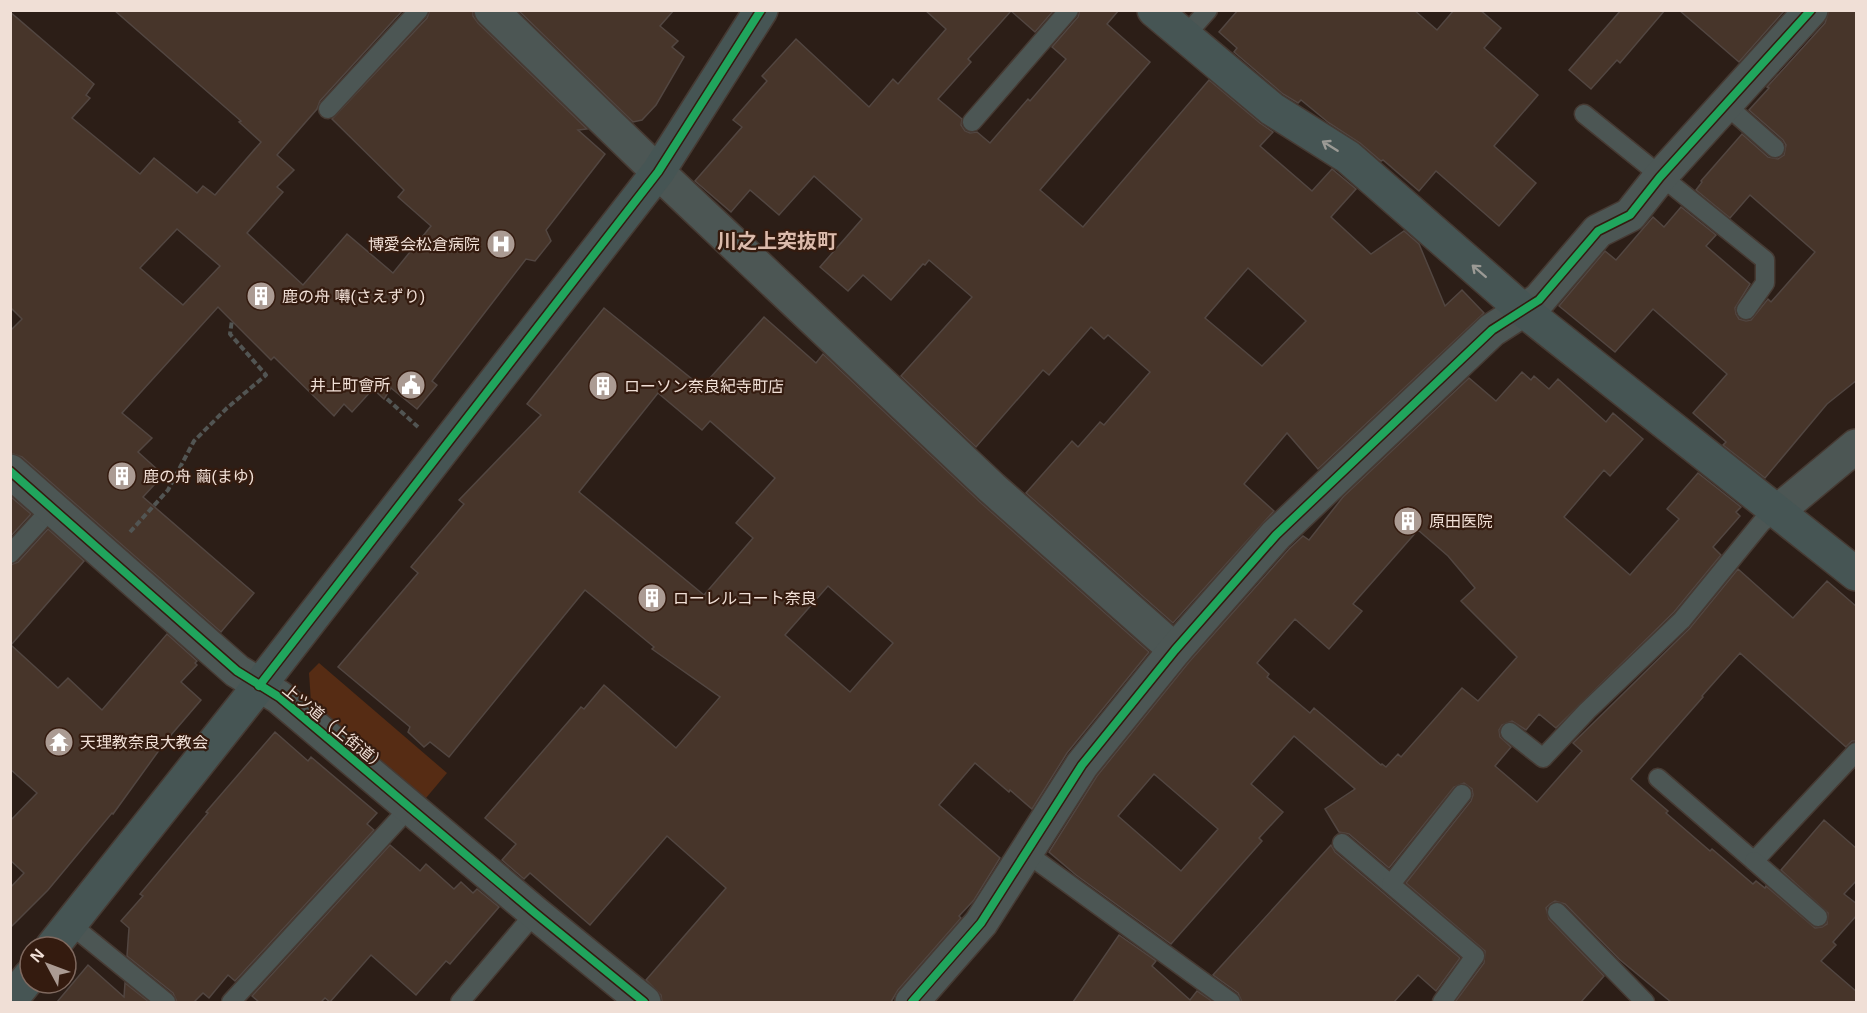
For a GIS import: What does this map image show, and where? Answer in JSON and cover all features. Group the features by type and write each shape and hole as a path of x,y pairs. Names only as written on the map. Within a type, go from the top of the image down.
{"street":[{"path":"491,10 658,172 992,488 1175,650"},
{"path":"62,935 259,686 658,172 761,10"},
{"path":"1154,10 1272,110 1348,157 1523,310 1857,574"},
{"path":"912,1002 981,923 1082,765 1175,650 1276,535 1492,330 1539,300 1598,231 1630,215 1660,177 1811,10"},
{"path":"1778,511 1857,446"},
{"name":"上ツ道（上街道）","path":"10,471 237,671 279,697 644,1002"}],"lane":[{"path":"328,109 419,10"},
{"path":"972,123 1069,10"},
{"path":"1184,36 1208,10"},
{"path":"1726,105 1775,148"},
{"path":"1584,114 1765,260 1765,283 1746,310"},
{"path":"10,554 52,508"},
{"path":"1510,732 1544,759 1587,711 1682,620 1762,522 1778,511"},
{"path":"1754,861 1857,752"},
{"path":"1658,778 1818,917"},
{"path":"1391,884 1462,794"},
{"path":"231,1002 410,807"},
{"path":"1342,843 1475,956 1442,1002"},
{"path":"1025,852 1231,1002"},
{"path":"1557,912 1645,1002"},
{"path":"460,1002 535,913"},
{"path":"78,947 166,1002"}],"path":[{"path":"108,557 168,490 194,441 227,408 266,375 230,334 232,320"},
{"path":"387,399 421,429"}],"shaded area":[{"path":"319,663 447,773 426,798 311,702 309,673"}],"building":[{"path":"114,10 403,10 320,101 317,109 277,155 294,170 277,187 283,192 247,233 303,285 347,234 393,273 431,226 398,197 404,190 332,119 427,18 430,10 473,10 473,16 478,23 587,129 578,130 605,154 546,230 551,241 535,261 526,259 432,381 437,385 417,409 391,388 384,399 373,389 352,412 344,404 334,416 274,357 271,360 218,307 122,413 152,438 138,452 159,471 150,481 154,485 143,497 254,593 221,632 22,457 10,453 10,331 22,319 10,307 10,12 94,84 86,95 90,98 72,118 140,174 154,158 197,193 203,186 215,195 261,142 239,122 241,121","holes":["177,229 220,266 183,305 140,268"]},
{"path":"518,10 674,10 660,26 678,41 672,47 684,57 656,105 642,120 633,122"},
{"path":"925,10 1054,10 1035,32 1011,11 968,59 971,62 938,99 962,119 961,125 965,131 977,132 990,143 1066,59 1052,47 1078,17 1080,10 1119,10 1107,24 1150,62 1040,190 1083,227 1209,80 1273,132 1260,146 1312,191 1332,169 1356,189 1331,217 1371,254 1404,231 1419,244 1445,306 1462,290 1484,313 1318,469 1287,433 1244,484 1274,511 1173,623 1026,493 1072,441 1078,447 1100,422 1104,425 1150,372 1108,335 1104,339 1091,327 1049,375 1043,370 976,447 901,376 972,297 929,260 891,300 863,275 848,291 820,267 862,219 814,176 779,215 750,190 731,212 695,181 742,127 733,120 767,81 762,76 796,39 869,107 893,79 898,84 946,29","holes":["1248,268 1306,321 1262,366 1205,318"]},
{"path":"1238,10 1414,10 1437,30 1454,10 1480,10 1501,28 1484,48 1538,95 1494,146 1536,183 1499,226 1436,171 1419,191 1383,160 1381,161 1360,143 1329,123 1301,100 1298,103 1283,94 1234,52 1237,48 1219,32"},
{"path":"1621,10 1665,10 1620,63 1617,60 1591,89 1569,70"},
{"path":"1679,10 1785,10 1739,62"},
{"path":"1829,10 1857,10 1857,380 1827,404 1765,478 1723,445 1726,442 1693,413 1727,374 1653,309 1615,352 1559,306 1605,251 1616,260 1653,217 1664,227 1681,207 1716,235 1706,246 1750,284 1735,308 1739,319 1751,320 1768,299 1771,302 1815,252 1750,195 1730,218 1696,190 1701,181 1742,134 1768,157 1778,159 1784,155 1786,145 1783,140 1749,110 1825,23"},
{"path":"604,308 702,387 764,317 816,363 823,354 980,502 1149,652 1067,753 1032,809 975,763 939,805 1000,858 974,900 959,916 961,918 898,990 891,1002 662,1002 661,995 646,980 726,888 667,836 590,925 530,873 524,879 502,860 516,844 485,818 581,707 584,709 604,685 676,748 720,697 652,649 654,647 585,590 449,757 430,742 424,747 408,732 410,727 338,667 418,573 411,567 464,504 459,500 541,415 527,404","holes":["658,393 702,430 710,421 775,478 736,523 753,538 704,595 579,492","828,586 893,643 850,692 785,635"]},
{"path":"1522,372 1531,380 1534,376 1549,389 1558,379 1606,422 1613,413 1643,439 1610,476 1604,470 1564,517 1630,575 1679,519 1667,509 1698,473 1741,507 1736,512 1740,516 1713,547 1721,555 1674,612 1556,728 1539,714 1526,730 1512,721 1502,725 1499,730 1500,737 1511,747 1495,766 1537,802 1582,751 1573,743 1690,628 1738,569 1793,618 1827,581 1857,607 1857,741 1852,741 1846,747 1740,653 1631,779 1710,851 1712,849 1753,884 1756,881 1765,888 1766,886 1815,928 1827,924 1828,913 1781,870 1824,820 1857,849 1857,880 1844,894 1857,904 1857,915 1833,942 1836,945 1821,961 1857,992 1857,1002 1671,1002 1619,959 1565,904 1555,901 1546,908 1549,919 1604,976 1581,1002 1455,1002 1484,963 1485,951 1406,883 1471,801 1472,789 1464,783 1454,787 1389,868 1349,834 1339,832 1325,809 1355,789 1294,736 1251,784 1283,812 1259,838 1262,841 1171,944 1076,875 1049,852 1097,776 1189,662 1290,548 1303,536 1309,540 1343,497 1469,378 1496,401","holes":["1418,530 1448,556 1475,588 1461,601 1517,657 1478,701 1462,688 1401,757 1398,754 1386,767 1314,708 1310,713 1267,677 1269,674 1257,663 1295,619 1329,649 1362,611 1353,604","1154,774 1218,829 1181,871 1118,816"]},
{"path":"10,496 31,514 10,537"},
{"path":"48,529 84,561 11,645 58,688 68,678 102,710 167,634 197,661 195,663 197,665 181,682 201,700 165,742 113,814 48,890 10,928 10,888 24,873 10,860 10,821 37,793 10,769 10,565 18,562"},
{"path":"275,732 308,761 311,757 377,813 367,824 374,830 235,981 228,975 209,998 203,993 194,1002 177,1002 173,993 127,956 129,928 121,921 143,896 140,894 208,813 206,812"},
{"path":"390,845 420,871 426,864 454,889 461,882 473,893 477,889 499,907 450,964 446,961 416,995 371,955 330,1002 325,998 321,1002 259,1002 252,996"},
{"path":"1331,845 1335,852 1460,958 1436,991 1418,975 1394,1002 1242,1002 1238,993 1213,975"},
{"path":"1119,935 1156,961 1152,966 1190,1000 1197,991 1213,1002 1073,1002"},
{"path":"88,965 124,997 125,983 149,1002 57,1002 63,995 78,995 78,977"}],"waterway":[{"path":"1780,70 1809,41"}],"cycle path":[{"path":"259,686 658,172 761,10"},
{"path":"912,1002 981,923 1082,765 1175,650 1276,535 1492,330 1539,300 1598,231 1630,215 1660,177 1811,10"},
{"path":"10,471 237,671 279,697 644,1002"}],"place":[{"name":"博愛会松倉病院","path":"501,244"},
{"name":"鹿の舟 囀(さえずり)","path":"261,296"},
{"name":"井上町會所","path":"411,385"},
{"name":"ローソン奈良紀寺町店","path":"603,386"},
{"name":"鹿の舟 繭(まゆ)","path":"122,476"},
{"name":"原田医院","path":"1408,521"},
{"name":"ローレルコート奈良","path":"652,598"},
{"name":"天理教奈良大教会","path":"59,742"}],"district":[{"name":"川之上突抜町","path":"777,241"}]}
